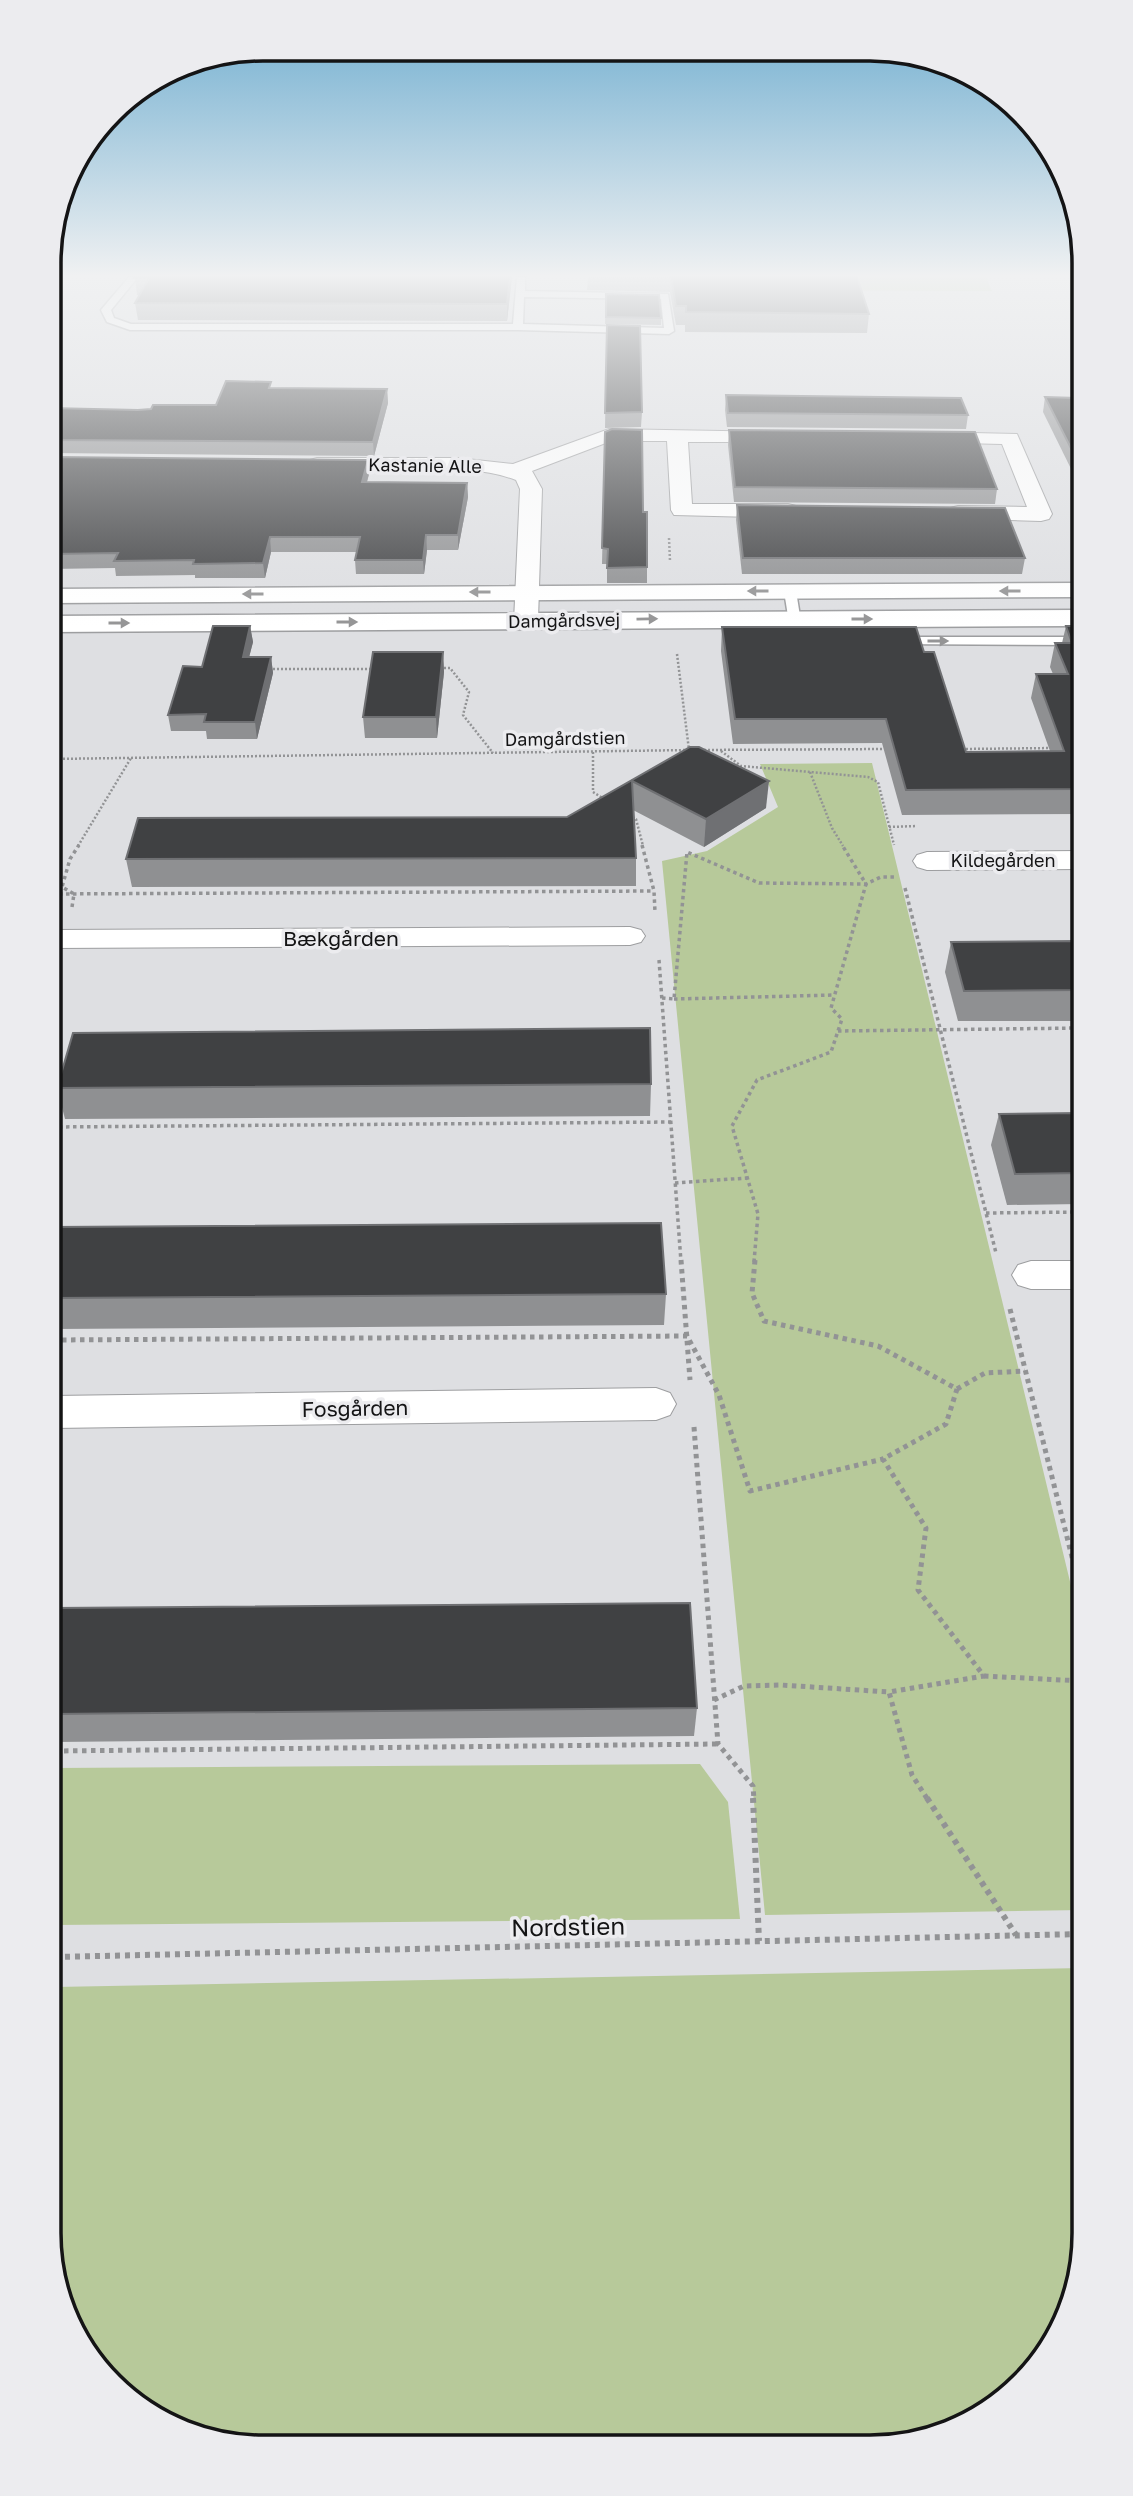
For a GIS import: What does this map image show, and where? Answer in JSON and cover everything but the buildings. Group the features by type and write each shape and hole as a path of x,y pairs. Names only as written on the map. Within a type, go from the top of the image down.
{"street":[{"path":"517,470 610,435 802,436"},
{"path":"677,435 682,510 806,511"},
{"path":"913,438 1010,439 1041,514 931,513"},
{"name":"Kastanie Alle","path":"296,463 474,465 517,470"},
{"path":"517,470 525,476 531,489 526,621"},
{"name":"Damgårdsvej","path":"62,596 1072,590"},
{"name":"Damgårdsvej","path":"62,624 1072,618"},
{"name":"Kildegården","path":"928,861 1072,860"},
{"name":"Bækgården","path":"62,939 630,936"},
{"path":"1031,1275 1071,1275"},
{"name":"Fosgården","path":"61,1412 656,1404"}],"lane":[{"path":"790,591 798,641 812,641"},
{"path":"882,641 1072,641"}],"path":[{"path":"673,619 689,750"},
{"path":"271,622 260,669 382,668"},
{"path":"436,668 450,668 469,692 463,715 494,753"},
{"path":"954,748 1065,748"},
{"name":"Damgårdstien","path":"62,759 899,749"},
{"path":"720,750 741,766 869,776 878,782 896,851"},
{"path":"593,751 593,792 614,805"},
{"path":"74,894 62,887 70,859 131,758"},
{"path":"810,772 832,828 866,884 831,1008 842,1019 831,1052 757,1080 732,1126 758,1214 752,1293 764,1321 878,1346 957,1389"},
{"path":"62,894 654,891 636,819 625,812"},
{"path":"674,999 687,852 759,883 866,884 881,877 902,877 996,1254"},
{"path":"62,931 74,894"},
{"path":"662,998 835,995"},
{"path":"838,1031 1072,1028"},
{"path":"62,1127 671,1122"},
{"path":"675,1183 747,1178"},
{"path":"986,1213 1072,1212"},
{"path":"1010,1306 1071,1544"},
{"path":"984,1676 918,1590 926,1528 883,1459 946,1423 957,1389 985,1373 1026,1371"},
{"path":"715,1700 744,1686 781,1685 889,1692 984,1676 1071,1680"},
{"path":"889,1692 912,1775 1016,1936"},
{"path":"61,1751 718,1744"},
{"name":"Nordstien","path":"61,1957 1071,1934"}],"green space":[{"path":"872,763 1071,1587 1071,1910 765,1915 662,861 707,851 778,807 760,764"},
{"path":"700,1764 728,1802 740,1919 61,1925 61,1768"},
{"path":"1071,1968 1071,2246 1061,2298 1038,2345 1003,2385 971,2408 947,2419 896,2433 263,2435 224,2431 198,2424 151,2401 111,2366 88,2334 68,2285 61,2233 61,1987"}]}
